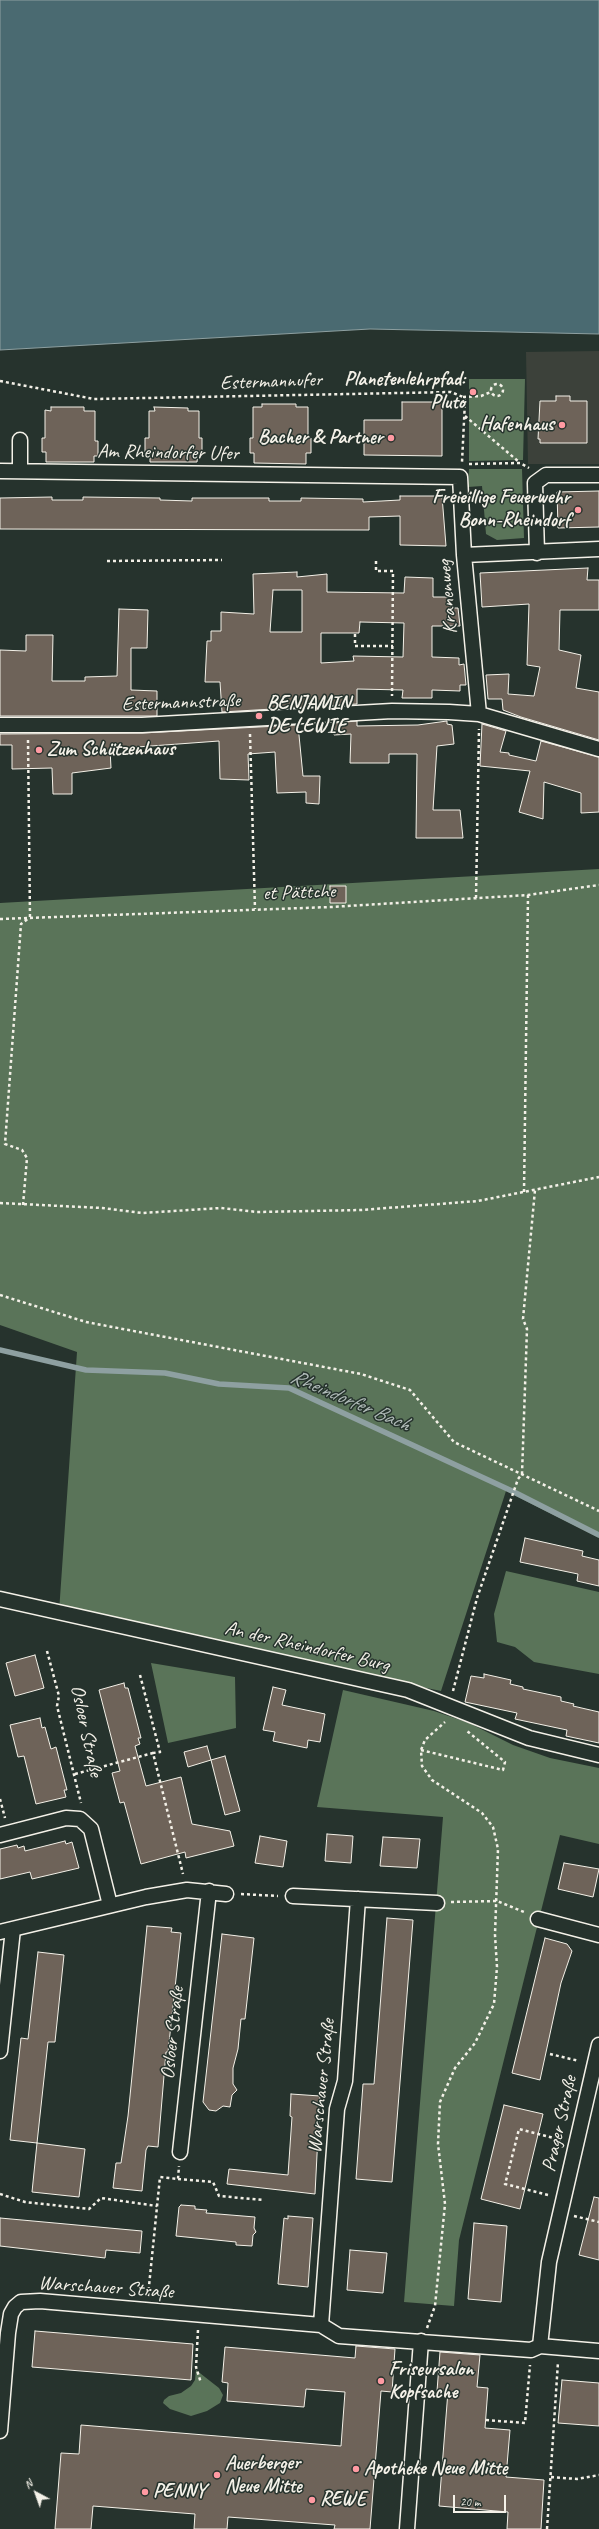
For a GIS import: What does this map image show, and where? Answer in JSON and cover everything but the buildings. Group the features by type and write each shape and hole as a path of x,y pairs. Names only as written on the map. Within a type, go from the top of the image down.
{"street":[{"path":"20,440 20,471"},
{"name":"Am Rheindorfer Ufer","path":"0,471 461,470"},
{"name":"Kranenweg","path":"461,470 464,555 479,714"},
{"path":"537,552 534,490 535,483 546,475 599,474"},
{"path":"464,555 599,549"},
{"name":"Estermannstraße","path":"0,725 142,725 392,711 479,714 599,749"},
{"name":"An der Rheindorfer Burg","path":"0,1599 408,1690 529,1738 599,1755"},
{"path":"0,1834 66,1818 80,1819 91,1830 110,1905"},
{"path":"0,2051 6,1931 110,1905 187,1890 209,1891 226,1894"},
{"name":"Osloer Straße","path":"180,2152 209,1891"},
{"path":"293,1896 437,1903"},
{"name":"Warschauer Straße","path":"321,2325 337,2109 345,2081 358,1899"},
{"path":"538,1919 599,1935"},
{"name":"Prager Straße","path":"536,2348 561,2206 599,2045"},
{"name":"Warschauer Straße","path":"0,2431 8,2333 14,2307 21,2302 40,2301 321,2325 339,2336 421,2341"},
{"path":"406,2529 421,2341 536,2348 559,2347 599,2351"}],"path":[{"name":"Estermannufer","path":"0,381 94,399 196,399 272,394 451,392 463,397 481,396 491,392"},
{"path":"496,384 502,387 502,393 500,395 494,395 491,392 491,388 496,384"},
{"path":"463,397 465,415 461,470 519,463"},
{"path":"465,415 519,463 540,478"},
{"path":"107,561 222,560"},
{"path":"376,561 376,570 393,571 392,711"},
{"path":"355,634 354,646 393,646"},
{"path":"476,898 479,714"},
{"path":"249,720 255,909"},
{"path":"23,1205 27,1158 22,1150 5,1144 21,924 30,918 28,726"},
{"name":"et Pättche","path":"0,919 255,909 476,898 528,895 599,885"},
{"path":"524,1192 528,895"},
{"path":"0,1203 102,1208 142,1213 221,1208 257,1212 361,1210 478,1201 599,1177"},
{"path":"421,2341 435,2306 441,2261 444,2204 438,2144 440,2102 455,2068 475,2043 494,2004 498,1849 493,1827 482,1813 432,1780 422,1766 421,1750 425,1740 449,1717 449,1705 477,1598 509,1503 518,1479 522,1474 526,1329 523,1319 535,1190"},
{"path":"0,1295 86,1322 361,1374 410,1390 454,1442 599,1511"},
{"name":"Osloer Straße","path":"47,1651 59,1696 57,1706 83,1809 80,1819"},
{"path":"75,1774 160,1752 140,1675"},
{"path":"421,1750 503,1770 505,1762 462,1727"},
{"path":"152,1753 187,1890"},
{"path":"226,1894 293,1896"},
{"path":"437,1903 497,1900 538,1919"},
{"path":"550,2054 594,2065"},
{"path":"575,2144 519,2129 505,2184 599,2222"},
{"path":"178,2179 180,2152"},
{"path":"146,2310 160,2177 212,2182 219,2196 264,2200"},
{"path":"0,2194 25,2202 89,2209 101,2198 157,2206"},
{"path":"199,2315 196,2366 201,2383"},
{"path":"546,2529 554,2449 550,2448 559,2347"},
{"path":"486,2420 525,2423 536,2348"},
{"path":"551,2477 577,2479 599,2475"}],"shaded area":[{"path":"599,351 599,464 528,464 526,352"}],"green space":[{"path":"469,379 525,379 523,460 469,461"},
{"path":"469,469 522,469 524,538 497,540 486,534 482,486 468,487"},
{"path":"599,869 599,1538 506,1491 441,1691 59,1612 77,1352 0,1325 0,903"},
{"path":"506,1571 599,1592 599,1674 534,1662 515,1647 497,1642 494,1614"},
{"path":"151,1663 235,1677 236,1728 168,1743"},
{"path":"343,1690 434,1711 469,1723 513,1745 550,1758 599,1768 599,1844 560,1835 459,2240 454,2306 404,2302 443,1817 317,1807"},
{"path":"196,2370 219,2388 223,2395 220,2403 207,2411 191,2416 170,2409 163,2403 164,2400 169,2396 181,2393 191,2386 195,2380"}],"water":[{"path":"0,0 599,0 599,334 370,329 0,350"}],"waterway":[{"name":"Rheindorfer Bach","path":"0,1350 86,1370 165,1373 219,1384 289,1388 512,1491 599,1535"}],"place":[{"name":"Planetenlehrpfad: Pluto","path":"473,392"},
{"name":"Hafenhaus","path":"562,425"},
{"name":"Bacher & Partner","path":"391,438"},
{"name":"Freieillige Feuerwehr Bonn-Rheindorf","path":"578,510"},
{"name":"BENJAMIN DE LEWIE","path":"259,716"},
{"name":"Zum Schützenhaus","path":"39,750"},
{"name":"Friseursalon Kopfsache","path":"381,2381"},
{"name":"Apotheke Neue Mitte","path":"356,2469"},
{"name":"Auerberger Neue Mitte","path":"217,2475"},
{"name":"PENNY","path":"145,2492"},
{"name":"REWE","path":"312,2500"}]}
